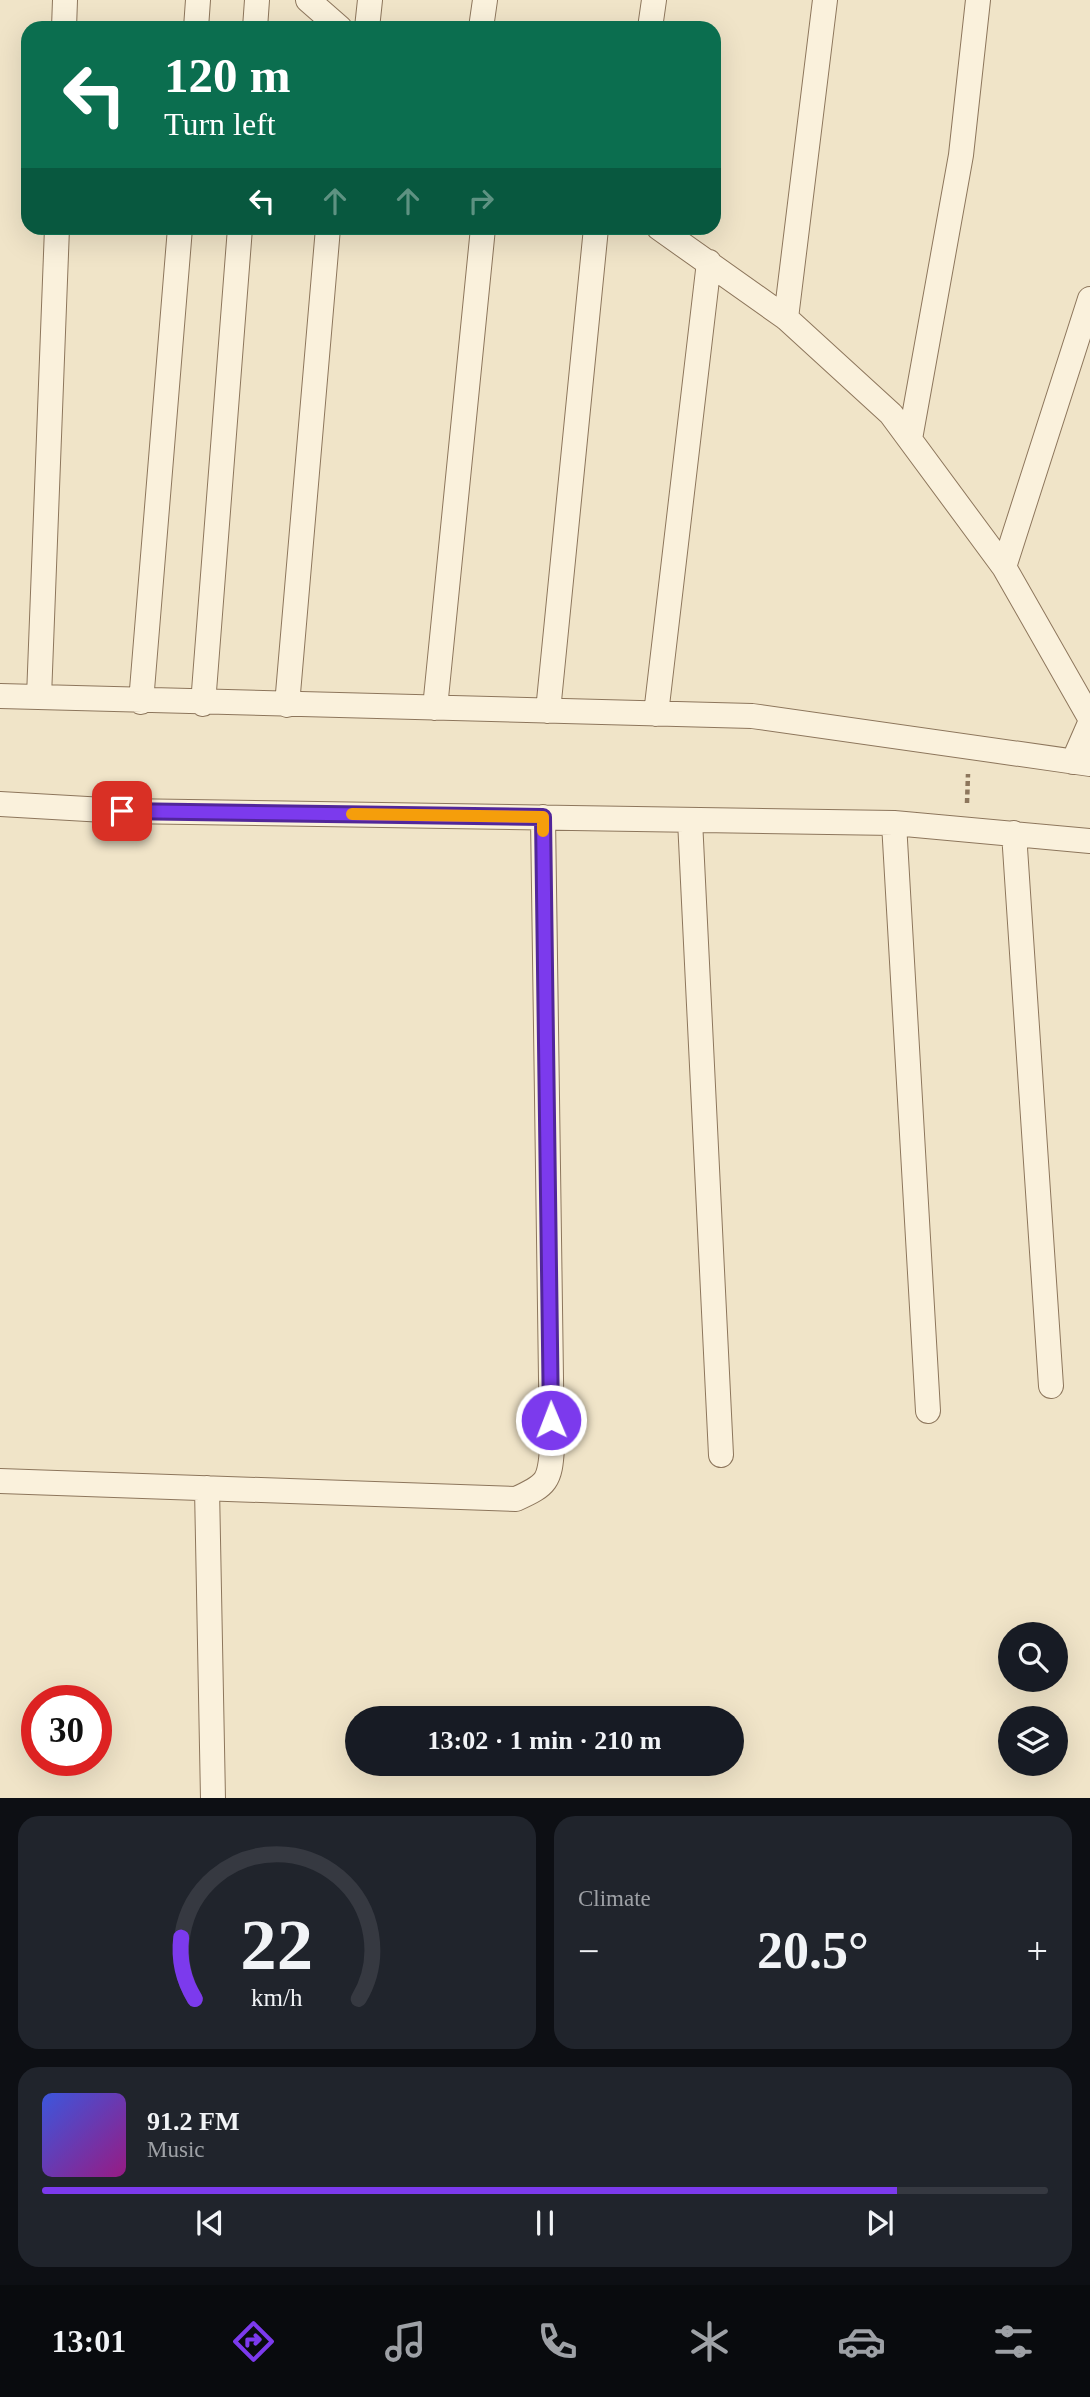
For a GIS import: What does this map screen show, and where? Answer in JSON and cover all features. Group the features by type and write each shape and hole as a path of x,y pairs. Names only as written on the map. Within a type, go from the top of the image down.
{"street":[{"path":"64,21 65,0"},
{"path":"196,21 198,0"},
{"path":"256,21 257,0"},
{"path":"308,0 332,21"},
{"path":"368,21 370,0"},
{"path":"482,21 485,0"},
{"path":"651,21 654,0"},
{"path":"786,318 825,0"},
{"path":"910,439 961,155 978,0"},
{"path":"39,697 57,235"},
{"path":"141,702 179,235"},
{"path":"203,704 239,235"},
{"path":"287,705 327,235"},
{"path":"435,708 482,235"},
{"path":"548,711 595,235"},
{"path":"669,235 786,318 891,414 1004,567 1090,718"},
{"path":"656,714 709,262"},
{"path":"1004,567 1090,299"},
{"path":"0,696 203,704 752,716 1081,763 1090,723"},
{"path":"0,804 122,811 894,823 1090,841"},
{"path":"0,1481 516,1499 540,1488 550,1475 543,817"},
{"path":"690,820 722,1455"},
{"path":"894,823 928,1411"},
{"path":"1014,833 1051,1387"},
{"path":"207,1488 213,1798"}],"path":[{"path":"967,809 968,762"}],"slow traffic":[{"path":"352,814 543,817 543,831"}],"route":[{"path":"122,811 543,817 551,1420"}]}
